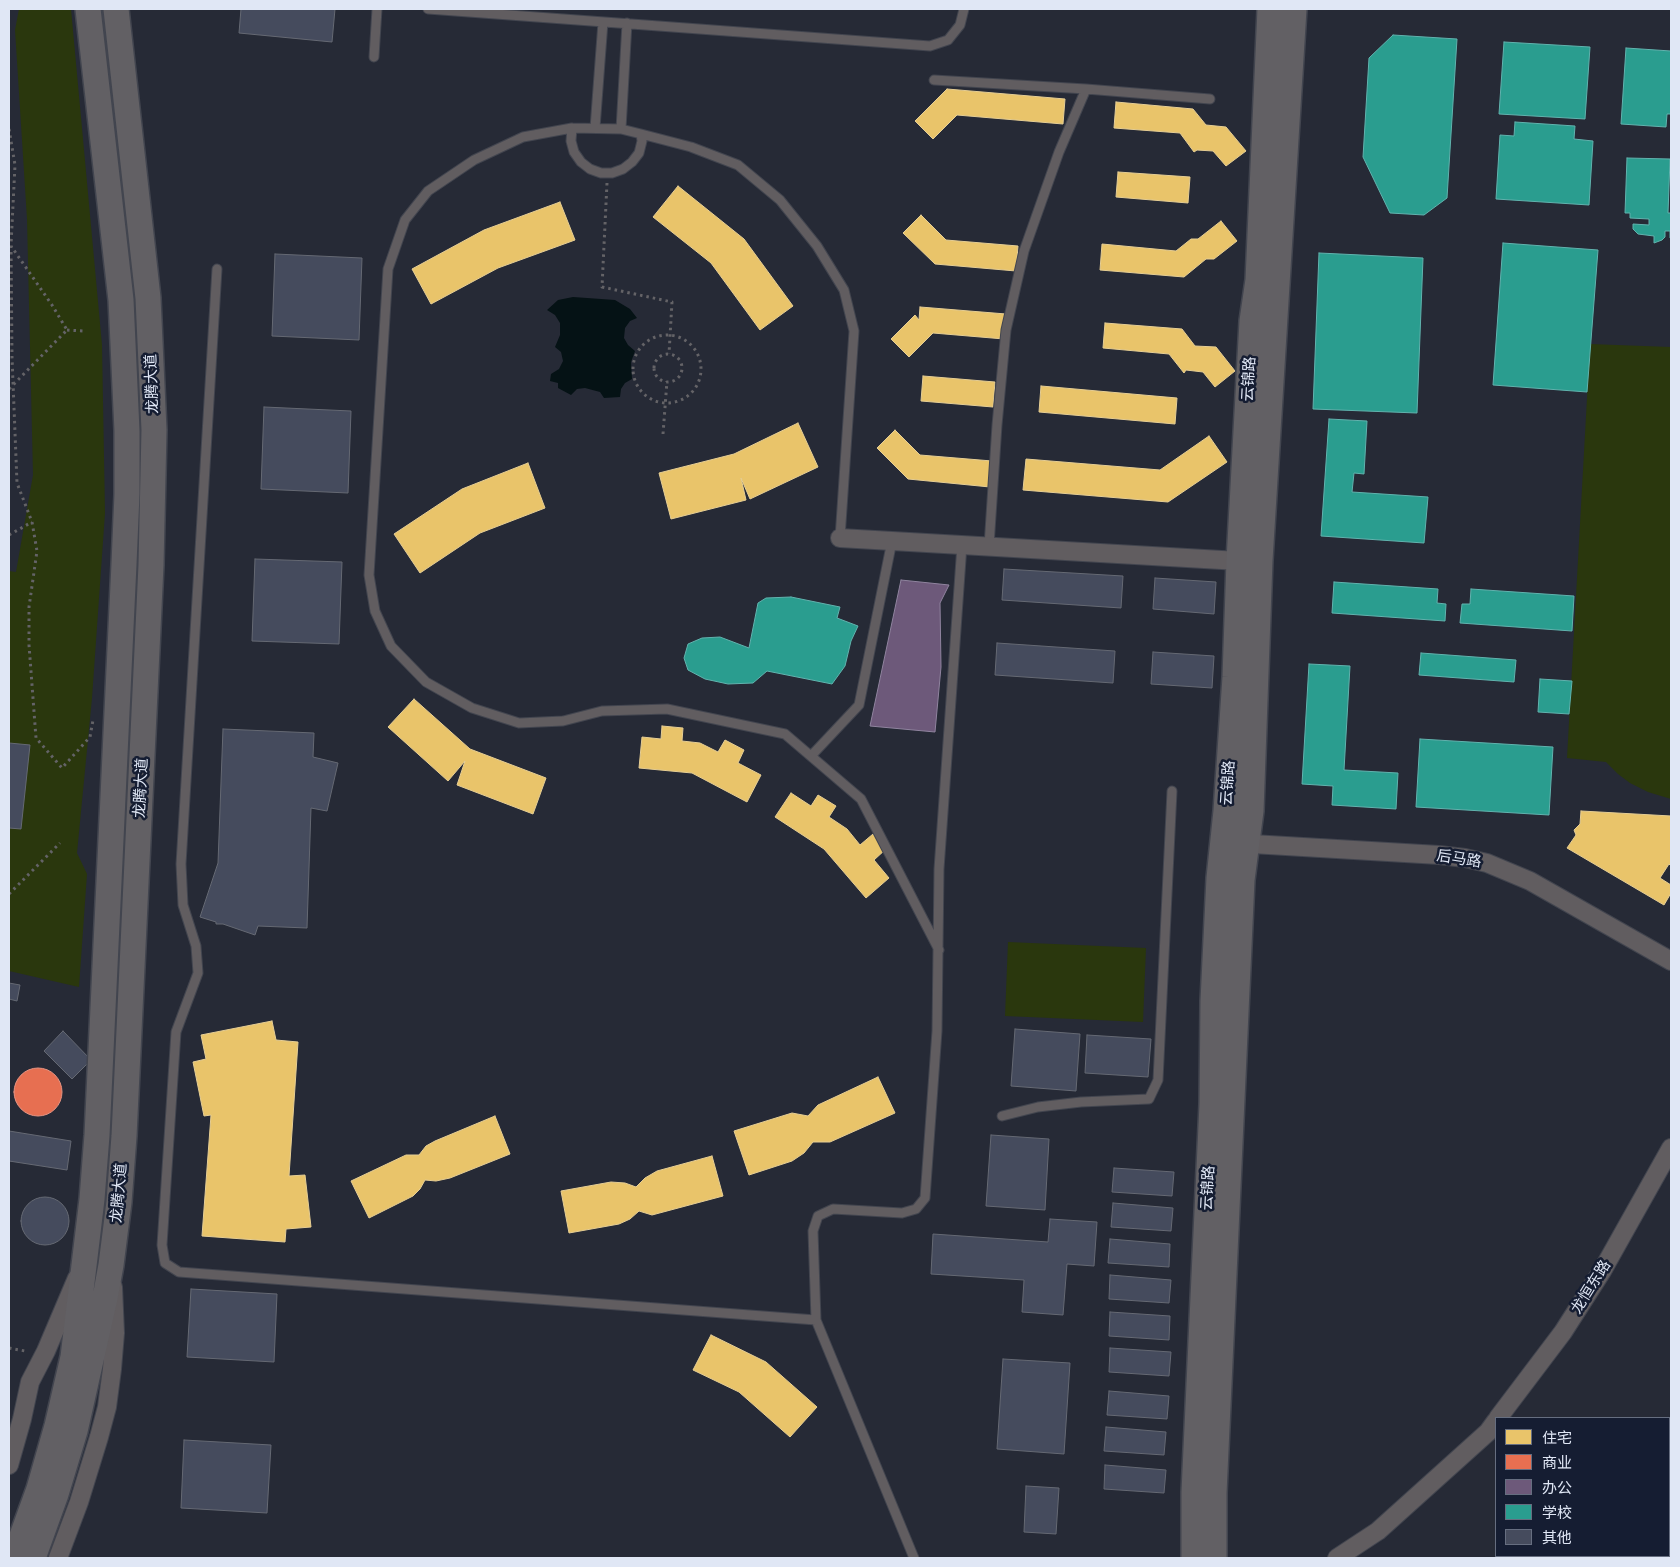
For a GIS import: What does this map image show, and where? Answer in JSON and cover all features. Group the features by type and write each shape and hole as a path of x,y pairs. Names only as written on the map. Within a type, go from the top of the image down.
{"main road":[{"name":"龙腾大道","path":"33,1558 56,1494 66,1429 92,1199 97,1135 127,485 127,421 120,300 88,9"},
{"name":"龙腾大道","path":"14,1558 39,1488 66,1429 106,1298 119,1202 124,1136 151,575 154,448 148,298 116,9"},
{"name":"云锦路","path":"1214,1558 1214,1493 1242,880 1226,810 1235,677 1239,560 1252,322 1258,280 1270,9"},
{"name":"云锦路","path":"1194,1558 1194,1492 1212,1104 1213,1001 1219,878 1251,811 1260,560 1294,9"}],"street":[{"path":"840,538 1239,560"},
{"name":"后马路","path":"1235,843 1439,855 1487,863 1530,881 1671,961"},
{"name":"龙恒东路","path":"1499,1417 1563,1332 1602,1270 1671,1148"},
{"path":"9,1465 30,1382 46,1351 85,1262"},
{"path":"58,1558 79,1502 107,1407 115,1333 111,1266"},
{"name":"龙恒东路","path":"1337,1558 1378,1531 1488,1432 1495,1423"}],"lane":[{"path":"374,57 377,9"},
{"path":"428,9 930,46 948,40 960,25 964,9"},
{"path":"595,128 603,22"},
{"path":"620,129 627,23"},
{"path":"934,80 1210,99"},
{"path":"989,546 997,425 1006,330 1024,251 1059,152 1086,89"},
{"path":"572,128 571,141 574,152 580,162 590,169 601,173 623,169 632,162 639,152 642,141 641,134"},
{"path":"840,538 854,331 844,290 817,246 780,200 738,165 690,147 620,129 572,128 523,137 474,160 428,191 405,220 388,269 369,575 374,611 391,646 426,682 472,708 519,723 563,722 602,711 667,709 785,734 860,799 939,950"},
{"path":"217,269 181,864 183,905 196,946 198,973 176,1032 162,1244 165,1262 179,1272 816,1320"},
{"path":"811,756 858,705 892,541"},
{"path":"914,1558 816,1320 813,1231 818,1216 833,1209 902,1213 916,1209 925,1198 937,1031 940,869 962,545"},
{"path":"1002,1116 1038,1107 1081,1102 1149,1099 1158,1080 1172,791"}],"path":[{"path":"9,129 15,165 11,245 10,387 17,483 32,522 37,551 29,607 29,645 36,738 62,768 90,737 93,720"},
{"path":"607,173 602,287 672,302 669,354"},
{"path":"11,245 67,330"},
{"path":"10,387 67,330 84,331"},
{"path":"663,335 684,340 692,346 701,366 700,377 695,387 687,396 677,401 666,403 654,400 644,394 637,385 633,374 634,362 644,344 653,338 663,335"},
{"path":"669,354 680,361 682,369 678,378 667,381 660,379 654,368 657,359 669,354"},
{"path":"662,434 667,381"},
{"path":"9,535 32,522"},
{"path":"9,894 60,843"},
{"path":"9,1348 25,1351"}],"green space":[{"path":"19,9 71,9 102,345 105,513 92,698 77,853 87,874 79,987 9,971 9,571 16,572 33,475 27,219 15,30"},
{"path":"1590,344 1671,347 1671,799 1648,792 1630,783 1606,762 1567,758"},
{"path":"1008,942 1146,948 1143,1022 1005,1016"}],"shaded area":[{"path":"573,297 615,300 630,309 637,318 630,321 625,328 624,338 635,351 631,362 632,379 625,383 621,389 620,397 604,398 600,392 585,388 577,389 571,395 558,388 558,383 550,381 551,374 559,369 563,361 561,352 555,347 560,335 560,323 555,315 547,310 558,300"}],"building: 住宅":[{"path":"947,89 1065,99 1063,124 957,115 933,139 915,121"},
{"path":"1116,102 1193,109 1206,125 1226,127 1246,151 1226,166 1213,151 1197,150 1194,152 1180,133 1114,128"},
{"path":"1118,172 1190,177 1188,203 1116,197"},
{"path":"678,186 744,239 793,306 760,330 711,263 653,217"},
{"path":"560,202 575,240 498,268 431,304 412,269 484,230"},
{"path":"921,215 946,240 1018,246 1016,271 935,264 903,233"},
{"path":"1221,221 1237,241 1214,259 1206,259 1184,277 1100,270 1102,244 1176,251 1191,239 1198,239"},
{"path":"920,307 1006,314 1004,339 933,333 909,357 891,339 915,315 919,320"},
{"path":"1105,323 1182,329 1195,346 1216,347 1235,371 1215,387 1203,372 1186,370 1184,373 1169,354 1103,348"},
{"path":"923,376 995,382 993,407 921,401"},
{"path":"1041,386 1177,398 1175,424 1039,412"},
{"path":"798,423 818,467 750,499 741,478 746,500 671,519 659,473 734,454"},
{"path":"895,430 920,455 992,461 990,487 908,479 877,448"},
{"path":"1209,436 1227,462 1168,502 1023,490 1026,459 1160,470"},
{"path":"528,463 545,508 480,533 420,573 394,534 462,489"},
{"path":"414,699 470,749 546,778 533,814 457,785 465,761 448,781 388,727"},
{"path":"662,726 683,728 682,741 700,743 718,752 725,740 744,750 738,763 761,775 747,802 692,773 639,768 642,737 661,739"},
{"path":"791,793 811,806 818,795 836,806 829,817 847,829 860,845 873,834 886,849 874,860 889,878 866,898 824,849 775,817"},
{"path":"1581,811 1671,816 1671,866 1669,864 1660,878 1671,885 1671,893 1664,905 1567,848 1576,835 1574,830 1580,824"},
{"path":"272,1021 276,1040 298,1042 289,1176 305,1175 311,1227 286,1229 285,1242 202,1236 211,1115 204,1116 193,1062 206,1059 201,1035"},
{"path":"878,1077 895,1113 830,1142 813,1142 804,1153 792,1161 749,1175 734,1131 792,1113 808,1116 818,1105"},
{"path":"495,1116 510,1154 450,1178 436,1181 425,1180 413,1196 369,1218 351,1181 406,1155 419,1155 426,1146 435,1141"},
{"path":"712,1156 723,1196 652,1215 639,1211 630,1219 619,1224 569,1233 561,1191 611,1182 625,1183 636,1187 645,1178 657,1171"},
{"path":"711,1335 766,1362 817,1407 790,1437 739,1392 693,1370"}],"building: 商业":[{"path":"33,1068 43,1068 55,1075 62,1087 62,1097 55,1109 43,1116 33,1116 25,1112 18,1105 14,1097 14,1087 18,1079 25,1072"}],"building: 办公":[{"path":"901,580 949,585 940,603 941,667 935,732 870,726"}],"building: 学校":[{"path":"1393,35 1457,39 1447,198 1424,215 1390,213 1363,157 1369,58"},
{"path":"1504,42 1590,47 1585,119 1499,114"},
{"path":"1626,48 1671,51 1671,114 1667,114 1666,127 1621,124"},
{"path":"1515,122 1575,126 1574,139 1593,141 1589,205 1496,199 1500,135 1514,136"},
{"path":"1627,158 1670,159 1668,213 1671,213 1671,238 1670,231 1665,231 1665,237 1654,243 1654,236 1638,234 1633,229 1633,224 1649,225 1649,219 1630,218 1630,213 1625,213"},
{"path":"1503,243 1598,250 1587,392 1493,385"},
{"path":"1319,253 1423,258 1417,413 1313,409"},
{"path":"1329,419 1367,421 1364,474 1354,473 1352,492 1428,497 1424,543 1321,536"},
{"path":"1334,582 1438,589 1437,603 1446,604 1445,621 1332,613"},
{"path":"1471,589 1574,596 1572,631 1460,623 1462,604 1470,604"},
{"path":"791,597 840,607 837,618 858,626 851,641 845,666 832,684 767,671 753,683 728,684 705,679 688,670 684,658 688,644 702,638 720,637 749,648 758,603 766,598"},
{"path":"1421,653 1516,660 1514,682 1419,675"},
{"path":"1309,664 1350,666 1344,770 1398,773 1396,809 1332,805 1333,786 1302,784"},
{"path":"1540,679 1572,681 1569,714 1538,712"},
{"path":"1420,739 1553,747 1549,815 1416,807"}],"building: 其他":[{"path":"241,9 335,9 332,42 239,33"},
{"path":"275,254 362,258 359,340 272,336"},
{"path":"264,407 351,411 348,493 261,489"},
{"path":"255,559 342,562 339,644 252,641"},
{"path":"1004,569 1123,576 1121,608 1002,600"},
{"path":"1155,578 1216,582 1214,614 1153,609"},
{"path":"997,643 1115,651 1113,683 995,675"},
{"path":"1153,652 1214,656 1212,688 1151,684"},
{"path":"223,729 314,733 313,757 338,763 327,811 311,808 307,928 258,926 255,935 223,924 216,924 216,922 200,917 218,863"},
{"path":"9,743 30,745 21,829 9,828"},
{"path":"9,983 20,985 17,1001 9,999"},
{"path":"1015,1029 1080,1034 1076,1091 1011,1086"},
{"path":"63,1031 91,1060 72,1079 44,1051"},
{"path":"1087,1035 1151,1039 1148,1077 1085,1073"},
{"path":"9,1131 71,1141 67,1170 9,1161"},
{"path":"991,1135 1049,1139 1045,1210 986,1206"},
{"path":"1114,1168 1174,1172 1172,1196 1112,1192"},
{"path":"40,1197 50,1197 62,1204 69,1216 69,1226 62,1238 50,1245 40,1245 32,1241 25,1234 21,1226 21,1216 25,1208 32,1201"},
{"path":"1113,1203 1173,1208 1171,1231 1111,1227"},
{"path":"1050,1219 1097,1222 1094,1266 1067,1264 1063,1315 1022,1312 1024,1280 931,1274 933,1234 1048,1242"},
{"path":"1110,1239 1170,1244 1169,1267 1108,1263"},
{"path":"1110,1275 1171,1280 1169,1303 1109,1299"},
{"path":"191,1289 277,1294 274,1362 187,1357"},
{"path":"1110,1312 1170,1316 1169,1340 1109,1336"},
{"path":"1110,1348 1171,1352 1169,1376 1109,1372"},
{"path":"1003,1359 1070,1363 1064,1454 997,1449"},
{"path":"1109,1391 1169,1396 1167,1419 1107,1415"},
{"path":"1106,1427 1166,1432 1164,1455 1104,1451"},
{"path":"184,1440 271,1445 267,1513 181,1508"},
{"path":"1105,1465 1166,1470 1164,1493 1104,1489"},
{"path":"1026,1486 1059,1488 1056,1534 1024,1532"}]}
